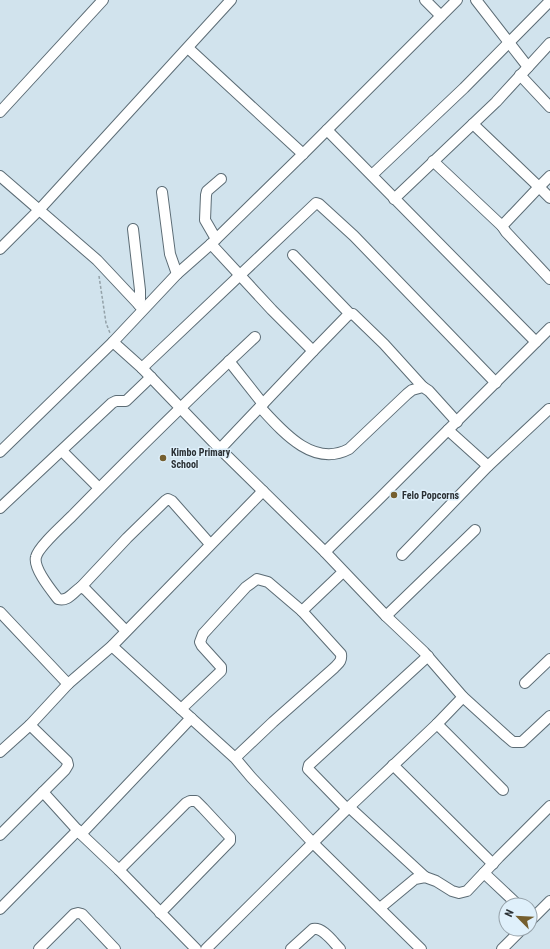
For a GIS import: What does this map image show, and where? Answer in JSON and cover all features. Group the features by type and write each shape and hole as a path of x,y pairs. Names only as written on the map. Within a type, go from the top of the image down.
{"street":[{"path":"0,112 103,0"},
{"path":"0,249 39,210 231,0"},
{"path":"425,0 441,16"},
{"path":"0,452 113,342 141,307 213,241 303,154 457,0"},
{"path":"476,0 528,67"},
{"path":"372,175 464,88 550,1"},
{"path":"394,199 496,102 550,43"},
{"path":"188,48 303,154"},
{"path":"520,75 550,107"},
{"path":"473,124 550,198"},
{"path":"327,130 536,342"},
{"path":"433,161 502,226 550,279"},
{"path":"0,176 97,260 141,307"},
{"path":"502,226 550,176"},
{"path":"221,178 207,191 206,195 205,220 213,241 272,310 313,351"},
{"path":"162,192 170,254 177,274"},
{"path":"142,368 314,203 318,203 354,236 496,383"},
{"path":"133,229 141,307"},
{"path":"293,255 350,314 353,314 384,344 457,422"},
{"path":"220,449 350,314"},
{"path":"325,552 550,328"},
{"path":"210,544 172,501 168,500 165,501 127,538 81,587 67,599 58,599 38,568 36,562 36,556 47,541 180,408 255,337"},
{"path":"113,342 142,368 220,449 325,552 386,616 428,656 463,697 513,742 522,742 550,717"},
{"path":"229,361 261,406 292,439 302,446 321,454 340,454 349,450 407,394 412,390 423,387"},
{"path":"0,508 112,403 116,401 126,401 151,378"},
{"path":"402,555 488,466 549,409"},
{"path":"448,430 488,466"},
{"path":"62,451 99,488"},
{"path":"0,752 30,724 68,684 112,646 263,491"},
{"path":"386,616 476,530"},
{"path":"302,611 343,572"},
{"path":"181,709 221,671 221,667 202,646 200,639 203,634 246,587 257,579 268,582 302,611 341,654 342,658 340,662 235,758"},
{"path":"81,587 86,590 126,632"},
{"path":"0,612 68,684"},
{"path":"112,646 235,758 313,843 421,949"},
{"path":"428,656 309,766 308,769 348,808 425,877 459,893 467,891 550,806"},
{"path":"525,683 550,659"},
{"path":"206,949 348,808 437,724 463,697"},
{"path":"0,909 79,832 191,718"},
{"path":"0,834 65,770 68,765 67,761 30,724"},
{"path":"437,724 503,790"},
{"path":"393,765 493,864"},
{"path":"43,792 79,832 119,870 196,949"},
{"path":"119,870 190,800 196,801 203,808 230,837 230,841 160,913"},
{"path":"484,873 510,897"},
{"path":"380,908 415,879 425,877"},
{"path":"538,912 550,901"},
{"path":"40,949 74,914 78,913 82,914 115,949"},
{"path":"291,949 313,929 317,928 321,930 340,949"},
{"path":"502,949 514,937"}],"path":[{"path":"100,276 106,323 113,342"}],"place":[{"name":"Kimbo Primary School","path":"163,458"},
{"name":"Felo Popcorns","path":"394,495"}]}
